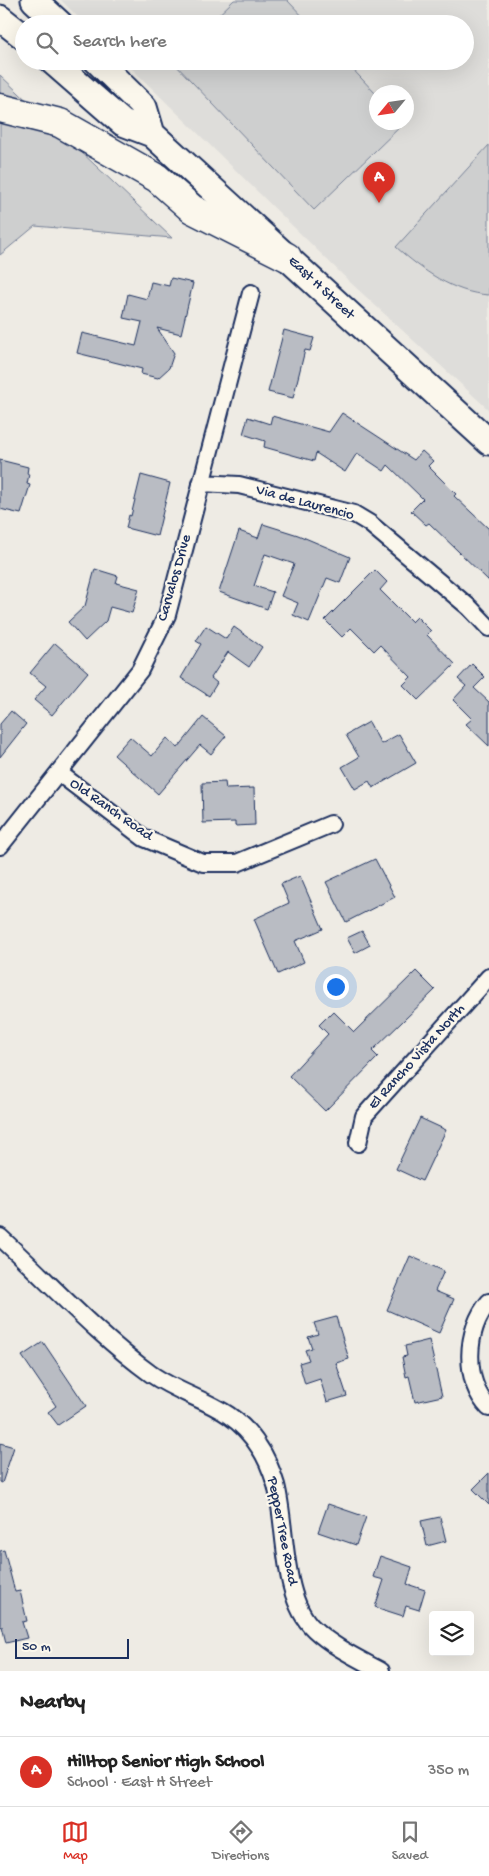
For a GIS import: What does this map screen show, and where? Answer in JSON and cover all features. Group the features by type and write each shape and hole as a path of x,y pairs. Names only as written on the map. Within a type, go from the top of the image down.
{"highway":[{"path":"0,108 60,123 157,178 192,209 287,257"}],"main road":[{"path":"34,0 50,15"},
{"path":"0,18 15,30"},
{"name":"East H Street","path":"62,70 123,123 152,134 489,442"},
{"path":"106,70 144,106 152,134"}],"street":[{"name":"Carvalos Drive","path":"0,846 140,670 167,614 251,293"},
{"name":"Via de Laurencio","path":"201,483 239,485 354,514 369,523 470,608 489,628"},
{"name":"Old Ranch Road","path":"59,774 144,838 203,863 237,863 331,824"},
{"name":"El Rancho Vista North","path":"358,1143 364,1116 489,977"},
{"name":"Pepper Tree Road","path":"1,1238 64,1298 138,1364 170,1386 210,1403 228,1414 248,1432 268,1463 276,1486 290,1577 295,1599 305,1617 312,1628 381,1671"},
{"path":"489,1302 476,1322 470,1348 474,1378 479,1392 489,1408"}],"shaded area":[{"path":"61,0 489,0 489,410 352,284 133,70 474,70 474,15 76,15"},
{"path":"234,0 287,0 301,15 218,15"},
{"path":"181,70 353,70 369,87 369,130 397,130 314,210"},
{"path":"0,75 172,238 35,226 0,255"},
{"path":"489,145 489,295 463,290 439,279 416,264 396,247"}],"building":[{"path":"171,278 193,283 181,334 157,328 174,353 169,368 158,378 141,374 142,369 77,353 82,333 136,346 142,322 123,318 128,294 147,299 151,282 169,286"},
{"path":"284,330 314,338 310,351 305,350 293,398 268,392"},
{"path":"342,413 414,460 422,451 433,461 428,466 456,494 454,496 489,529 489,581 429,523 426,525 411,511 423,499 388,465 384,471 357,453 345,472 316,453 314,461 264,447 265,441 243,434 248,417 270,424 272,416 329,432"},
{"path":"0,460 28,467 27,484 30,485 21,514 0,509"},
{"path":"141,475 170,483 157,536 126,528 129,515 131,516"},
{"path":"263,524 298,535 350,557 340,583 327,578 309,622 293,615 298,603 281,596 294,564 265,554 254,586 273,592 267,609 219,592 239,531 258,538"},
{"path":"95,569 118,576 116,583 139,589 132,613 110,607 106,621 85,641 68,622 85,606"},
{"path":"375,570 387,582 380,590 412,622 417,617 431,631 427,635 455,664 418,700 403,685 411,677 380,645 374,651 351,628 342,637 325,620"},
{"path":"206,626 226,639 234,627 262,647 249,667 228,652 211,678 217,683 209,696 181,678 201,644 196,641"},
{"path":"55,643 88,672 52,715 34,700 46,686 30,673"},
{"path":"472,664 485,677 474,688 489,702 489,746 466,724 472,719 453,700 466,686 458,679"},
{"path":"11,711 26,724 0,757 0,724"},
{"path":"203,717 226,736 211,754 200,745 158,794 114,755 130,737 152,756 167,738 178,748"},
{"path":"369,722 381,744 399,734 416,763 373,788 369,781 355,789 342,767 359,757 346,735"},
{"path":"225,782 226,789 254,788 255,825 235,826 235,822 203,823 202,783"},
{"path":"375,859 395,897 346,922 326,882"},
{"path":"300,876 323,929 295,941 304,962 278,974 254,919 289,903 281,884"},
{"path":"362,931 370,945 355,953 347,938"},
{"path":"416,971 435,990 372,1051 378,1057 325,1111 289,1076 328,1034 319,1025 333,1011 354,1032"},
{"path":"420,1118 446,1130 422,1181 396,1169"},
{"path":"410,1256 444,1271 435,1291 454,1299 439,1333 387,1310"},
{"path":"336,1317 349,1359 336,1363 347,1396 327,1402 320,1379 305,1384 299,1363 309,1360 305,1350 312,1348 308,1337 318,1334 314,1323"},
{"path":"429,1340 442,1396 415,1402 409,1376 406,1377 402,1357 407,1356 405,1346"},
{"path":"43,1342 86,1406 58,1425 48,1412 56,1406 22,1356"},
{"path":"0,1443 14,1447 2,1483 0,1482"},
{"path":"489,1473 489,1505 473,1489"},
{"path":"328,1504 366,1517 356,1545 318,1532"},
{"path":"440,1517 446,1541 427,1546 421,1521"},
{"path":"4,1550 15,1592 20,1591 27,1621 22,1622 27,1638 6,1643 2,1626 0,1627 0,1551"},
{"path":"380,1556 412,1567 407,1584 425,1590 419,1610 406,1606 403,1616 375,1607 384,1580 373,1577"}],"place":[{"name":"Hilltop Senior High School","path":"379,203"}]}
